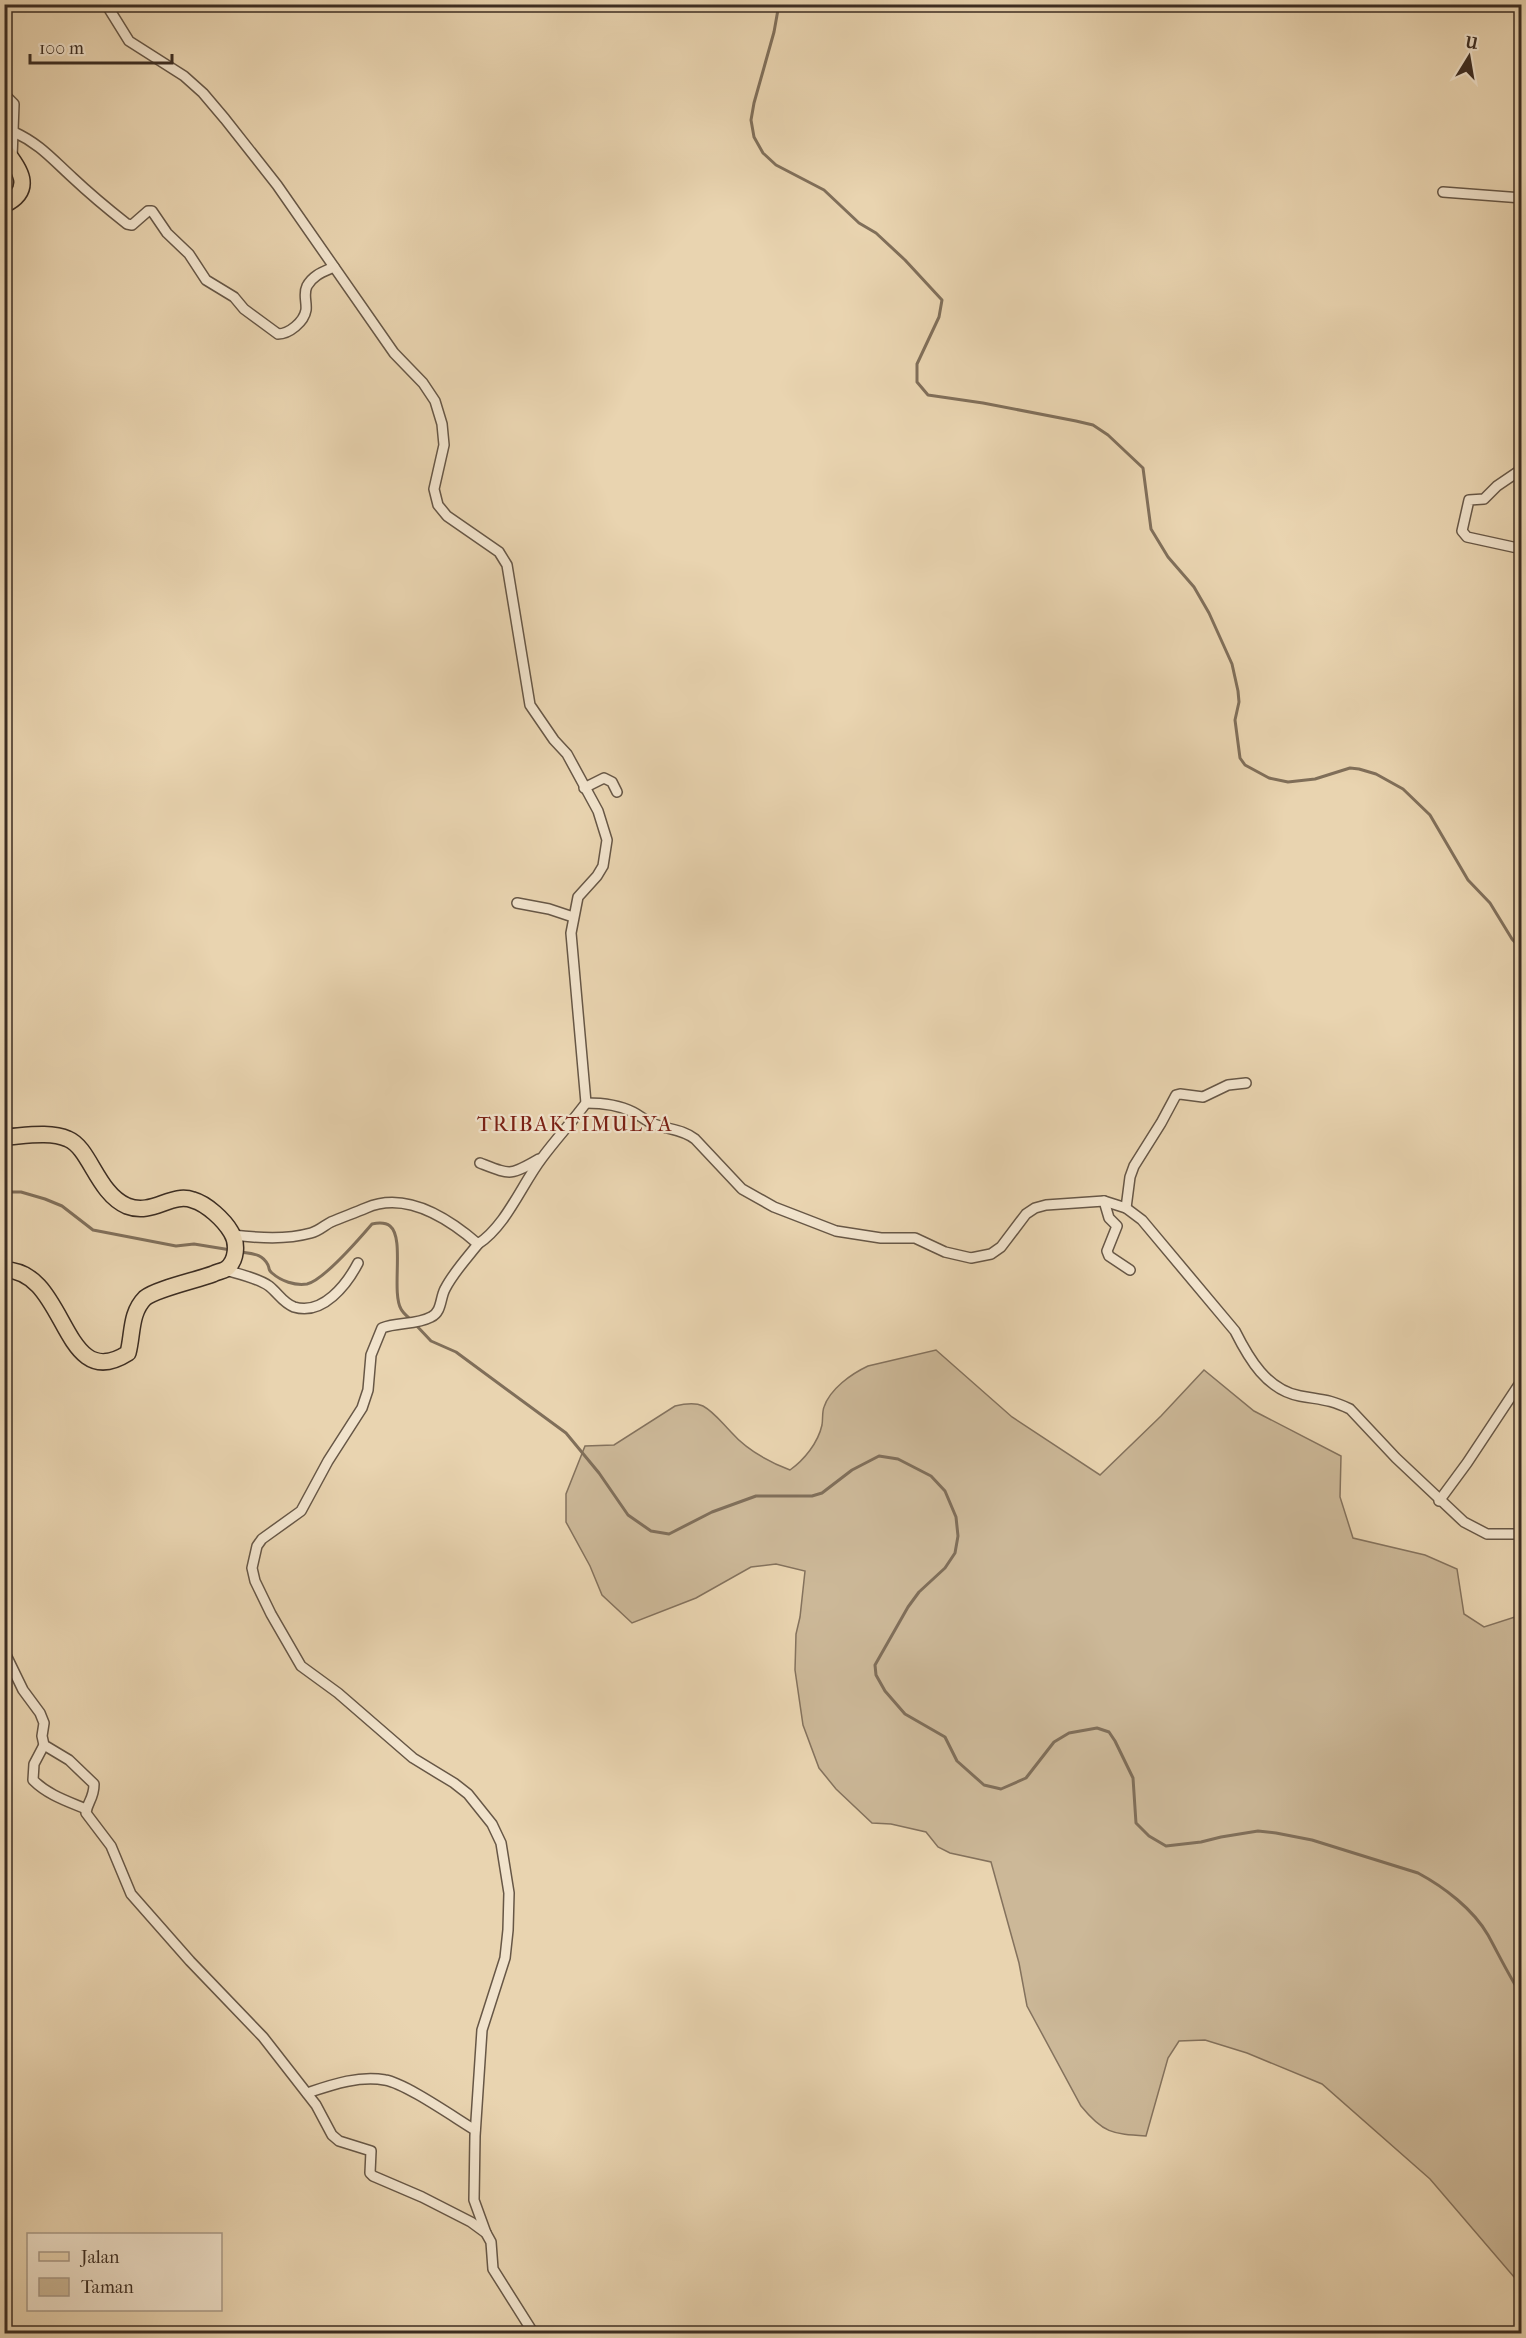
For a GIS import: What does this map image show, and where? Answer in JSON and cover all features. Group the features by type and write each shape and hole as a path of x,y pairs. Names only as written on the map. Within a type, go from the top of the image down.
{"main road":[{"path":"8,154 18,165 22,176 21,189 10,202"},
{"path":"4,1137 54,1136 69,1139 78,1147 106,1190 120,1202 129,1206 149,1209 176,1199 196,1200 224,1222 233,1235 235,1252 225,1270 186,1284 153,1292 136,1311 128,1353 118,1360 105,1363 93,1360 80,1351 69,1336 55,1306 37,1283 23,1273 4,1270"}],"street":[{"path":"106,4 129,41 184,76 203,93 277,185 394,353 423,383 435,402 442,424 444,445 434,489 438,505 447,516 499,552 503,558 510,586 530,705 554,740 567,754 598,812 607,840 603,866 578,897 573,917 572,957 586,1103 541,1158 502,1218 478,1244 445,1289 438,1312 420,1321 393,1323 382,1328 371,1356 368,1390 362,1408 328,1461 301,1511 262,1539 257,1546 252,1568 255,1581 271,1614 301,1666 338,1693 413,1758 468,1794 492,1824 501,1843 509,1893 508,1930 505,1958 482,2030 475,2130 474,2200 491,2241 493,2270 534,2334"},
{"path":"1518,4 1521,11"},
{"path":"4,94 14,104 14,132 8,154"},
{"path":"14,132 33,141 54,158 71,176 127,224 132,225 148,211 152,211 167,233 189,254 206,280 234,297 244,309 278,334 287,333 303,317 306,310 305,290 313,278 334,267"},
{"path":"1443,192 1521,198"},
{"path":"1521,469 1497,486 1484,499 1469,500 1462,531 1467,537 1521,549"},
{"path":"584,788 604,778 612,782 617,792"},
{"path":"517,903 549,909 573,917"},
{"path":"1126,1208 1134,1166 1161,1123 1174,1096 1178,1093 1203,1097 1228,1085 1246,1083"},
{"path":"586,1103 615,1106 632,1111 654,1125 688,1133 742,1189 774,1207 836,1231 880,1238 915,1238 945,1252 963,1257 980,1257 996,1251 1009,1237 1020,1219 1035,1208 1104,1201 1126,1208 1142,1220 1228,1323 1246,1353 1270,1382 1299,1396 1319,1397 1350,1409 1439,1501 1476,1530 1487,1534 1521,1534"},
{"path":"480,1162 510,1173 518,1172 541,1158"},
{"path":"233,1235 277,1239 314,1233 330,1222 380,1203 393,1201 405,1202 431,1214 468,1235 478,1244"},
{"path":"1104,1201 1109,1218 1117,1226 1107,1251 1108,1256 1130,1270"},
{"path":"225,1270 263,1283 289,1304 302,1308 322,1304 340,1291 358,1263"},
{"path":"1439,1501 1467,1463 1521,1380"},
{"path":"4,1651 23,1690 40,1713 44,1723 42,1736 44,1745 34,1764 33,1780 42,1789 56,1797 86,1809"},
{"path":"44,1745 69,1760 94,1784 93,1798 86,1809 87,1815 111,1846 131,1893 190,1961 263,2037 307,2093 332,2135 339,2141 372,2151 370,2173 373,2176 422,2197 471,2222 486,2233"},
{"path":"307,2093 347,2082 368,2079 389,2081 475,2130"}],"green space":[{"path":"936,1350 1012,1417 1100,1475 1161,1416 1204,1370 1254,1411 1341,1456 1340,1497 1353,1538 1425,1555 1457,1569 1464,1614 1484,1627 1521,1615 1521,2282 1514,2277 1430,2179 1322,2084 1247,2053 1205,2040 1179,2041 1168,2058 1146,2136 1116,2133 1096,2122 1081,2106 1027,2006 1019,1963 991,1862 950,1853 938,1847 926,1832 891,1824 872,1823 836,1789 819,1768 803,1725 795,1670 796,1634 805,1571 776,1564 751,1567 696,1598 632,1623 602,1595 590,1566 566,1522 566,1494 585,1446 614,1445 675,1406 696,1404 711,1411 751,1449 790,1470 814,1445 820,1432 823,1409 827,1400 842,1383 868,1366"}],"waterway":[{"path":"779,4 774,32 754,103 751,120 754,137 763,153 776,165 824,190 859,223 876,233 942,300 939,317 917,364 917,382 928,395 1076,421 1093,425 1108,435 1143,468 1151,529 1168,557 1194,587 1209,613 1232,664 1239,702 1235,720 1240,758 1245,765 1269,778 1288,782 1315,779 1350,768 1359,769 1376,774 1403,789 1430,815 1468,880 1490,903 1512,939 1522,950"},
{"path":"4,1192 21,1192 62,1206 93,1230 176,1246 194,1244 231,1250"},
{"path":"240,1252 260,1256 266,1261 271,1272 284,1281 293,1284 307,1284 332,1267 372,1224 388,1225 394,1232 397,1242 398,1301 411,1320"},
{"path":"415,1324 431,1341 456,1352 566,1433 599,1473 628,1515 651,1531 669,1534 712,1512 756,1496 812,1496 822,1493 852,1470 879,1456 898,1459 931,1476 945,1491 956,1517 958,1536 955,1553 945,1568 919,1592 908,1607 875,1665 876,1675 885,1691 905,1714 945,1737 957,1761 984,1785 1001,1789 1026,1778 1054,1742 1069,1733 1097,1728 1109,1732 1133,1778 1136,1823 1149,1836 1166,1846 1258,1831 1276,1833 1312,1840 1418,1873 1448,1892 1482,1925 1522,1996"}],"district":[{"name":"TRIBAKTIMULYA","path":"575,1124"}]}
